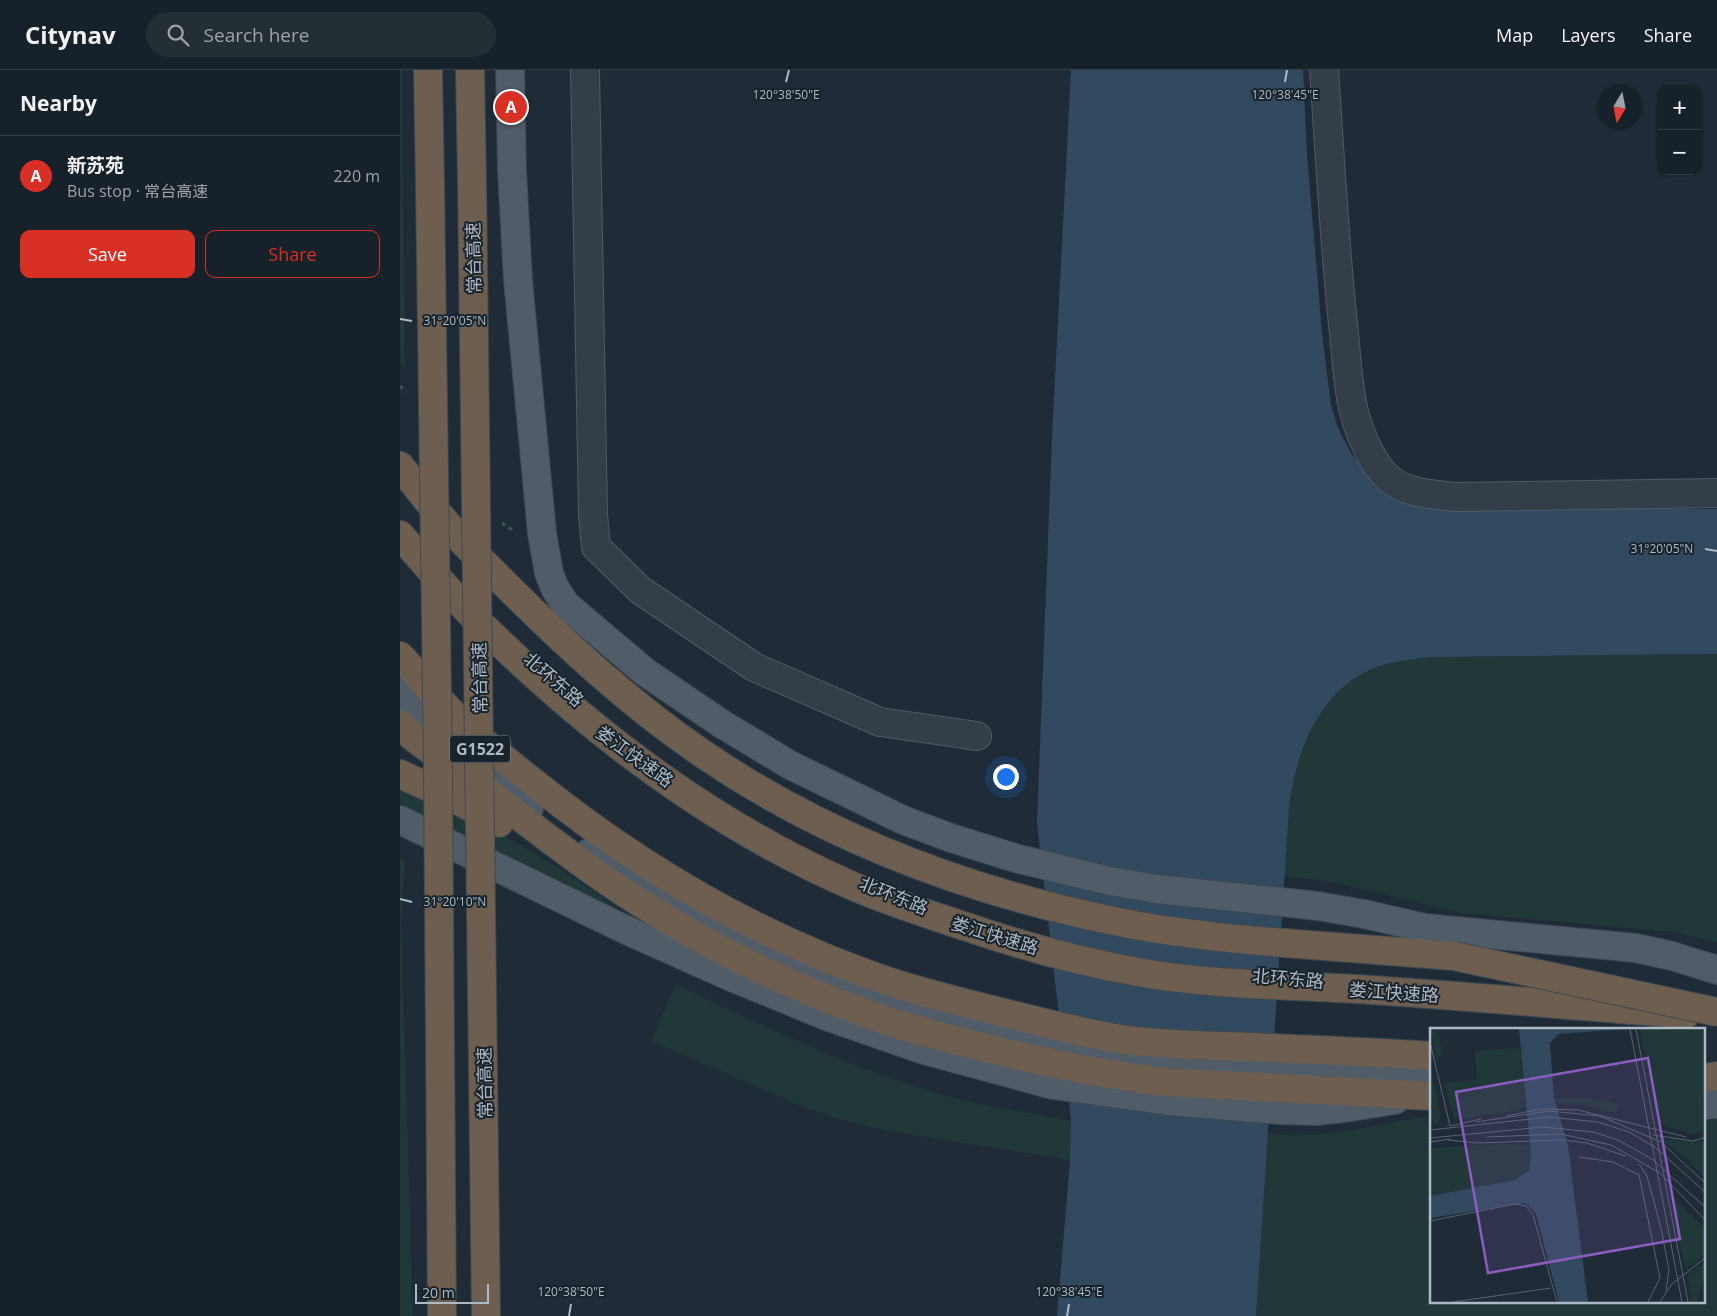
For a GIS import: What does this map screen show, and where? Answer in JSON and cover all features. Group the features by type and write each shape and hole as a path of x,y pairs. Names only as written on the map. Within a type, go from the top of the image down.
{"highway":[{"name":"G1522","path":"428,70 438,778 442,1316"},
{"name":"常台高速","path":"470,70 486,1316"},
{"path":"400,466 454,533 542,622 623,693 702,753 745,780 842,832 921,866 996,892 1068,911 1135,925 1191,934 1454,956 1717,1011"},
{"name":"娄江快速路","path":"400,535 490,634 579,714 616,743 735,825 808,864 884,898 1006,940 1069,958 1146,974 1233,983 1360,990 1717,1017"},
{"path":"400,656 455,716 508,762 613,843 654,870 726,911 798,945 856,969 966,1004 1127,1040 1430,1056"},
{"path":"400,724 413,737 573,859 640,903 743,960 790,982 874,1016 966,1043 1097,1073 1165,1082 1430,1096"},
{"path":"400,774 459,801 573,859"},
{"path":"1704,1071 1717,1072"},
{"path":"1704,1078 1717,1076"}],"main road":[{"path":"510,70 512,171 518,280 542,533 549,573 559,596 565,604 644,672 722,724 790,764 903,820 951,838 1015,858 1110,881 1158,889 1300,903 1364,914 1425,928 1636,948 1672,956 1717,970"},
{"name":"北环东路","path":"400,523 446,578 518,648 625,738 698,791 739,818 790,847 850,876 931,910 1015,938 1094,955 1149,964 1308,979 1717,1011"},
{"path":"400,691 442,738 598,860 678,909 751,948 842,988 934,1018 1049,1047 1140,1063 1430,1076"},
{"path":"400,820 624,929 829,1017 924,1050 1053,1085 1168,1101 1280,1110 1317,1111 1430,1096"},
{"path":"1704,1091 1717,1092"},
{"path":"1704,1105 1717,1104"}],"street":[{"path":"585,70 593,505 596,547 640,590 754,667 880,722 977,736"},
{"path":"1324,70 1338,273 1352,403 1362,436 1374,460 1386,475 1402,487 1421,493 1456,496 1717,493"}],"green space":[{"path":"400,70 402,70 405,368 400,363"},
{"path":"1717,654 1717,943 1674,932 1461,913 1334,882 1284,876 1291,792 1304,745 1312,727 1334,696 1363,674 1381,666 1430,657"},
{"path":"400,782 500,833 539,856 659,937 400,810"},
{"path":"400,858 405,861 401,922 413,1316 400,1316"},
{"path":"676,984 803,1043 867,1070 967,1101 1071,1121 1070,1160 889,1131 849,1122 806,1108 651,1041"},
{"path":"1430,1116 1430,1304 1704,1304 1704,1117 1717,1118 1717,1316 1256,1316 1268,1133 1287,1135 1327,1134"}],"water":[{"path":"1071,70 1303,70 1307,155 1322,334 1331,405 1338,428 1351,453 1367,474 1388,493 1454,509 1717,509 1717,654 1430,657 1405,660 1380,666 1359,675 1342,688 1327,704 1315,722 1305,742 1298,763 1289,807 1256,1316 1057,1316 1070,1160 1071,1121 1037,823 1052,437"}],"place":[{"name":"新苏苑","path":"511,107"}]}
